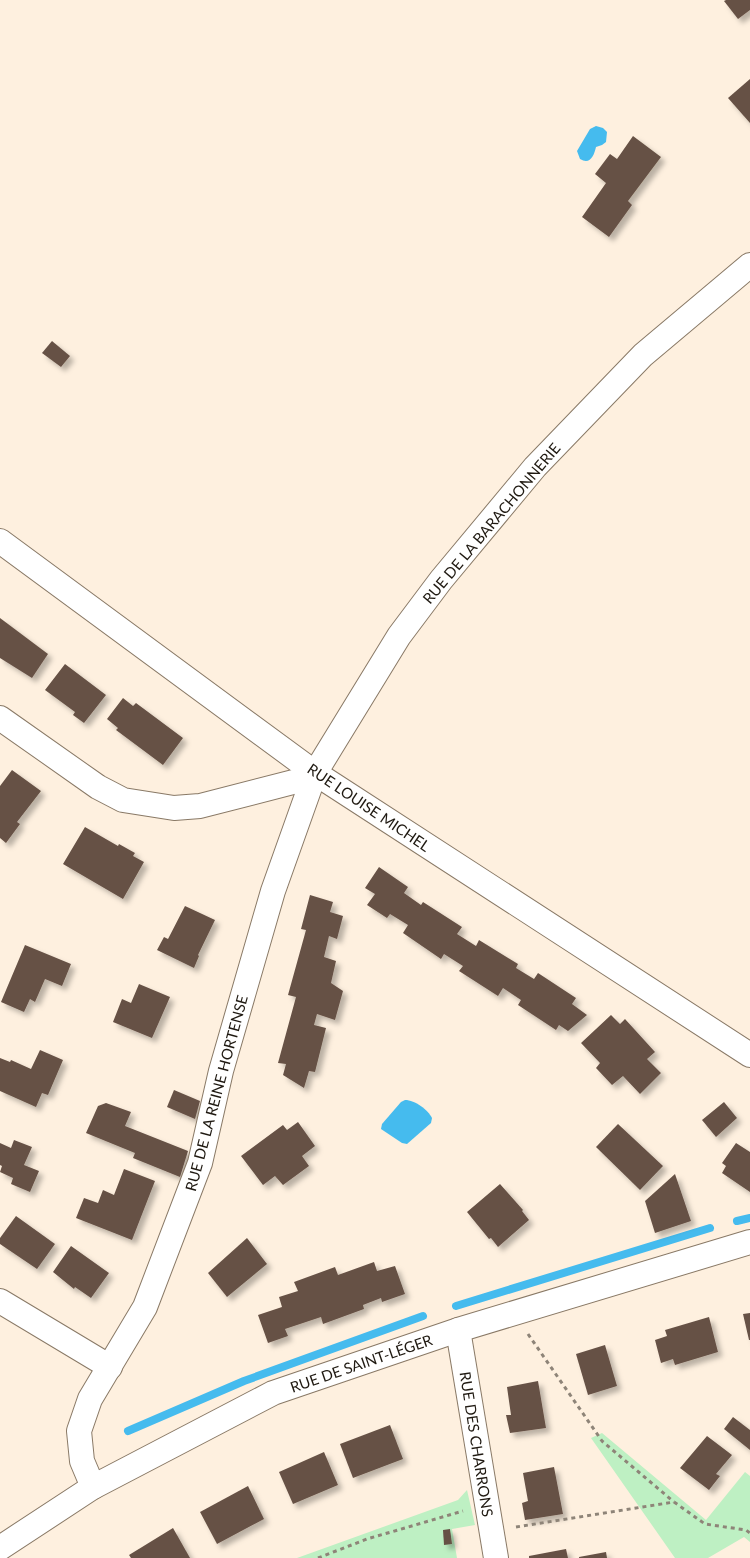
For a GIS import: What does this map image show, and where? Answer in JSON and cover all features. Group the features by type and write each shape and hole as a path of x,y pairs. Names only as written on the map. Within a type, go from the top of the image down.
{"street":[{"name":"RUE DE LA BARACHONNERIE","path":"315,772 398,636 441,580 535,467 642,355 750,265"},
{"name":"RUE LOUISE MICHEL","path":"0,541 315,772 750,1056"},
{"path":"0,718 98,787 123,800 174,808 200,806 301,780 315,772"},
{"name":"RUE DE LA REINE HORTENSE","path":"93,1487 82,1461 79,1431 90,1399 145,1307 200,1163 221,1071 273,891 315,772"},
{"name":"RUE DE SAINT-LÉGER","path":"0,1548 93,1487 273,1393 458,1330 750,1242"},
{"path":"0,1301 110,1367"},
{"name":"RUE DES CHARRONS","path":"458,1330 496,1558"}],"path":[{"path":"514,1313 602,1441 674,1502 705,1524 746,1530 750,1533"},
{"path":"491,1531 674,1502"},
{"path":"318,1558 367,1539 486,1504"}],"green space":[{"path":"602,1433 706,1520 745,1472 750,1476 750,1542 744,1537 708,1558 675,1558 591,1438"},
{"path":"467,1490 475,1525 452,1529 457,1558 297,1558 458,1500"}],"water":[{"path":"596,126 603,128 607,132 606,142 596,147 591,159 583,161 580,159 577,151 590,129"},
{"path":"405,1100 421,1106 432,1118 431,1123 407,1144 402,1143 381,1129 382,1124 401,1102"}],"building":[{"path":"750,0 750,10 738,19 724,1"},
{"path":"750,79 750,123 728,98"},
{"path":"633,136 661,157 628,201 632,205 609,237 582,217 606,183 595,174 610,154 617,159"},
{"path":"52,341 70,356 61,367 42,353"},
{"path":"0,618 48,654 32,678 0,658"},
{"path":"65,664 106,695 84,723 73,715 75,712 45,690"},
{"path":"123,698 133,706 136,703 183,738 163,765 116,730 118,728 107,719"},
{"path":"12,770 41,791 17,822 20,824 6,843 0,838 0,786"},
{"path":"85,827 118,846 119,844 135,853 133,856 144,862 123,899 63,864"},
{"path":"379,867 408,887 404,893 421,905 423,902 462,927 457,934 476,946 479,940 518,964 516,968 534,979 538,973 576,998 572,1004 587,1015 568,1031 559,1025 556,1030 518,1005 521,1000 503,988 498,996 459,971 463,966 444,954 441,959 403,933 408,925 390,914 387,918 367,905 375,894 365,888"},
{"path":"310,895 333,902 330,912 343,916 337,939 329,936 324,957 336,961 331,983 343,991 335,1020 317,1014 314,1025 326,1028 315,1072 309,1071 304,1088 283,1075 286,1064 278,1063 296,997 288,995 306,930 301,929"},
{"path":"185,906 215,920 198,955 194,968 157,950 164,937 168,939"},
{"path":"25,945 71,964 62,986 45,979 35,1002 30,999 24,1012 1,1002"},
{"path":"139,984 170,997 152,1038 113,1022 122,999 131,1003"},
{"path":"611,1015 620,1024 625,1019 655,1052 647,1059 661,1073 640,1094 623,1076 612,1085 596,1068 600,1063 581,1043"},
{"path":"40,1050 63,1060 48,1095 42,1093 36,1107 0,1091 0,1058 10,1062 11,1060 31,1069"},
{"path":"174,1090 200,1101 195,1119 167,1107"},
{"path":"724,1102 737,1118 716,1137 702,1120"},
{"path":"106,1103 131,1112 125,1126 188,1151 180,1177 133,1158 135,1153 86,1133 98,1106"},
{"path":"298,1122 315,1146 302,1156 309,1166 283,1185 275,1176 263,1185 241,1156 283,1125 287,1130"},
{"path":"618,1124 663,1166 640,1190 596,1147"},
{"path":"14,1140 32,1147 24,1165 39,1171 30,1192 11,1184 13,1178 0,1172 2,1166 0,1165 0,1143 11,1148"},
{"path":"736,1143 750,1152 750,1192 722,1173 726,1166 722,1163"},
{"path":"124,1169 155,1181 132,1240 76,1218 84,1198 98,1203 103,1190 114,1195"},
{"path":"675,1174 691,1221 655,1233 645,1201"},
{"path":"500,1184 523,1210 529,1220 498,1247 467,1212"},
{"path":"16,1216 55,1244 37,1269 0,1244 0,1238"},
{"path":"247,1238 267,1264 227,1297 208,1273"},
{"path":"71,1246 109,1273 91,1298 75,1287 74,1289 53,1272"},
{"path":"374,1262 377,1271 395,1266 405,1294 382,1302 381,1298 363,1305 364,1309 323,1324 321,1317 285,1329 288,1336 268,1343 258,1315 282,1307 279,1297 298,1291 294,1282 335,1267 338,1275"},
{"path":"750,1313 750,1340 749,1340 743,1314"},
{"path":"709,1317 718,1352 675,1365 673,1359 661,1363 655,1340 667,1336 665,1330"},
{"path":"605,1345 617,1386 588,1395 576,1354"},
{"path":"538,1381 546,1428 510,1433 506,1415 511,1415 507,1387"},
{"path":"733,1417 750,1430 750,1450 724,1429"},
{"path":"390,1425 403,1459 353,1478 340,1444"},
{"path":"707,1436 732,1455 716,1474 720,1476 709,1490 680,1468"},
{"path":"324,1452 338,1485 293,1504 279,1472"},
{"path":"554,1467 563,1514 525,1520 522,1503 528,1501 523,1473"},
{"path":"248,1486 264,1519 217,1544 200,1512"},
{"path":"173,1528 190,1558 131,1558 129,1555"},
{"path":"450,1529 452,1544 444,1545 443,1530"},
{"path":"566,1549 568,1558 529,1558 529,1556"},
{"path":"606,1552 607,1558 579,1558 579,1557"}],"waterway":[{"path":"737,1221 750,1218"},
{"path":"456,1306 710,1228"},
{"path":"128,1431 244,1381 423,1316"}]}
